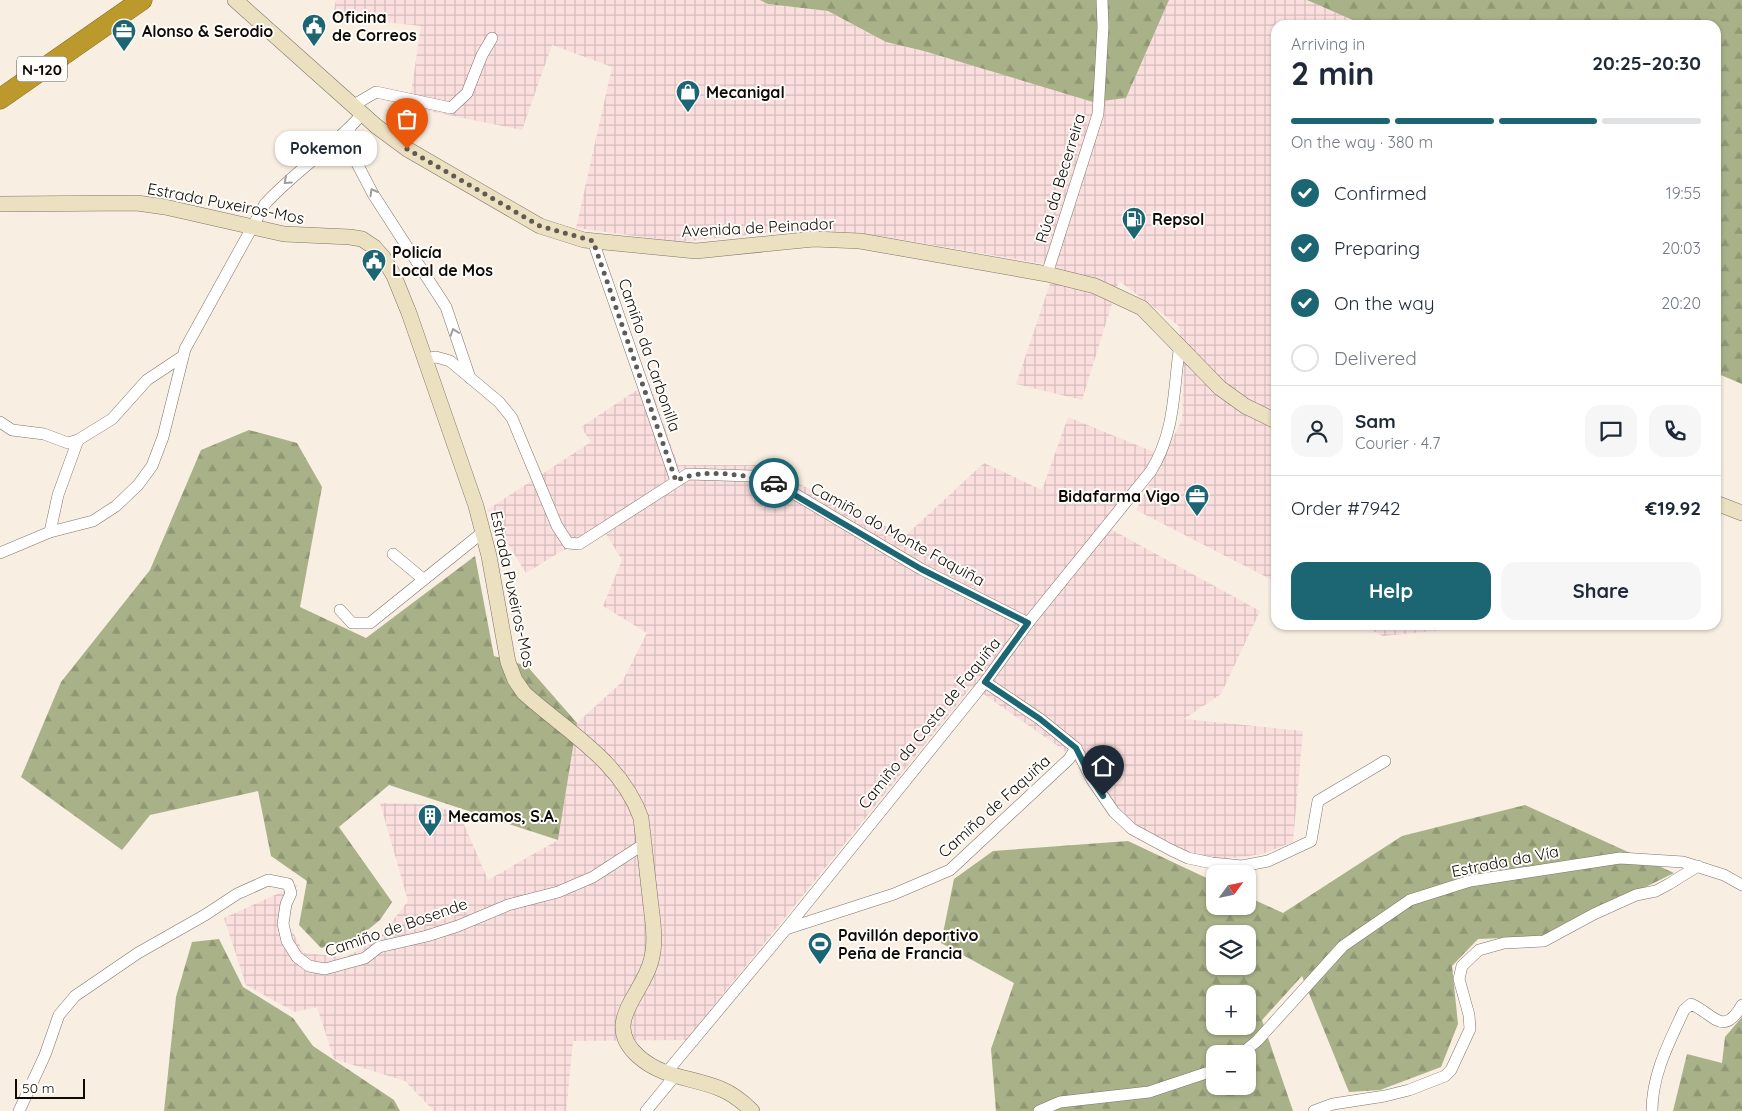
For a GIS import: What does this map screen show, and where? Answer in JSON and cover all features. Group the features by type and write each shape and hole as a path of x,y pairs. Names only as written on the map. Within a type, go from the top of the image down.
{"highway":[{"name":"N-120","path":"0,99 142,0"}],"street":[{"name":"Rúa da Becerreira","path":"1047,274 1098,114 1103,27 1102,0"},
{"name":"Avenida de Peinador","path":"236,1 358,109 407,149 480,193 540,226 593,241 696,251 814,239 860,241 1047,274 1095,286 1142,308 1180,344 1220,388 1245,406 1271,418"},
{"path":"470,378 446,307 373,194 350,150 350,128 358,109 376,92 451,108 467,93 482,55 492,38"},
{"path":"0,553 50,532 93,521 116,506 138,485 152,466 163,437 183,356 264,204 278,189 350,128"},
{"name":"Estrada Puxeiros-Mos","path":"0,204 137,203 165,207 306,237 350,237 362,239 374,247 383,257 394,276 425,358 476,506 483,532 508,662 515,680 524,693 597,754 625,785 642,818 654,936 652,959 647,977 627,1006 623,1021 623,1034 636,1055 653,1068 670,1075 722,1089 740,1100 752,1111"},
{"name":"Camiño da Carbonilla","path":"593,241 676,481"},
{"name":"Camiño da Costa de Faquiña","path":"646,1111 670,1075 985,682 1028,623 1150,471 1160,455 1171,426 1180,344"},
{"path":"0,422 12,430 44,434 68,443 78,440 112,419 147,380 183,356"},
{"name":"Camiño do Monte Faquiña","path":"425,358 436,357 450,361 499,402 512,418 557,526 568,543 579,544 688,474 752,476 778,484 921,569 1028,623"},
{"path":"50,532 58,495 78,440"},
{"path":"1721,505 1742,514"},
{"path":"340,610 352,623 370,623 483,532"},
{"path":"393,554 423,579"},
{"path":"985,682 1040,719 1076,748 1092,780 1109,804 1132,829 1188,858 1212,864 1242,866 1268,861 1311,841 1318,801 1385,761"},
{"name":"Camiño de Faquiña","path":"786,929 894,894 950,870 1069,759 1076,748"},
{"name":"Camiño de Bosende","path":"19,1111 45,1055 59,1015 75,996 138,953 205,916 237,894 268,880 288,884 291,893 286,904 283,924 287,941 297,957 308,966 325,969 365,958 380,947 427,936 458,926 508,905 558,892 593,877 644,844"},
{"name":"Estrada da Vía","path":"1252,1045 1343,946 1410,900 1470,881 1620,858 1683,862 1724,875 1742,884"},
{"path":"1314,1111 1333,1104 1385,1096 1409,1090 1445,1076 1451,1070 1470,1029 1469,1015 1460,979 1462,966 1479,950 1504,943 1544,941 1594,914 1636,895 1656,891 1698,866"},
{"path":"1652,1111 1652,1090 1658,1071 1684,1010 1691,1004 1717,1022 1726,1023 1736,1016 1742,1005"},
{"path":"1039,1111 1060,1102 1149,1092 1206,1073"}],"shaded area":[{"path":"336,0 760,0 768,4 828,11 886,42 1126,98 1169,0 1307,0 1353,20 1271,20 1271,579 1136,510 1182,420 1184,370 1179,326 1119,281 1082,400 1016,384 1056,266 881,236 785,231 680,242 576,228 612,67 552,45 522,130 409,107 421,26 333,16"},
{"path":"649,382 678,465 761,465 905,536 984,463 1042,490 1068,417 1161,455 1105,526 1260,611 1221,694 1184,719 1303,731 1293,842 1262,854 1227,859 1194,856 1129,821 1065,751 972,686 686,1040 573,1041 566,1111 434,1111 405,1081 334,1059 317,1007 295,1012 246,985 224,918 297,885 288,923 304,953 345,957 377,941 408,901 380,803 425,804 459,813 488,880 558,840 577,723 622,682 647,633 603,606 622,560 606,534 560,552 526,573 487,510 591,442 581,427"},
{"path":"1371,630 1441,630 1383,636"}],"green space":[{"path":"760,0 1169,0 1126,98 1093,102 924,51 886,42 828,11 768,4"},
{"path":"1307,0 1742,0 1742,384 1721,375 1721,20 1353,20"},
{"path":"249,430 297,443 322,487 300,607 366,638 475,556 494,656 527,666 577,723 558,840 389,785 339,827 392,902 380,920 354,941 321,948 299,925 307,881 271,856 258,791 150,815 122,850 21,777 61,682 150,570 201,450"},
{"path":"1525,805 1674,873 1546,936 1478,939 1452,966 1458,1024 1441,1067 1380,1090 1349,1092 1302,976 1262,1020 1293,1111 996,1111 991,1049 1014,983 941,943 954,879 993,851 1128,841 1206,878 1206,915 1256,915 1256,901 1283,913 1402,836"},
{"path":"219,939 243,987 293,1018 313,1046 394,1100 400,1111 164,1111 176,997 192,942"},
{"path":"1742,1017 1742,1111 1673,1111 1687,1054 1722,1063 1725,1037"}],"way so far":[{"path":"407,149 480,193 540,226 593,241 676,481 688,474 752,476 774,483"}],"place":[{"name":"Oficina de Correos","path":"314,47"},
{"name":"Alonso & Serodio","path":"124,52"},
{"name":"Mecanigal","path":"688,113"},
{"name":"Pokemon","path":"407,149"},
{"name":"Repsol","path":"1134,240"},
{"name":"Policía Local de Mos","path":"374,282"},
{"name":"Bidafarma Vigo","path":"1197,517"},
{"name":"Mecamos, S.A.","path":"430,837"},
{"name":"Pavillón deportivo Peña de Francia","path":"820,965"}],"route":[{"path":"774,483 921,569 1028,623 985,682 1040,719 1076,748 1092,780 1103,796"}]}
